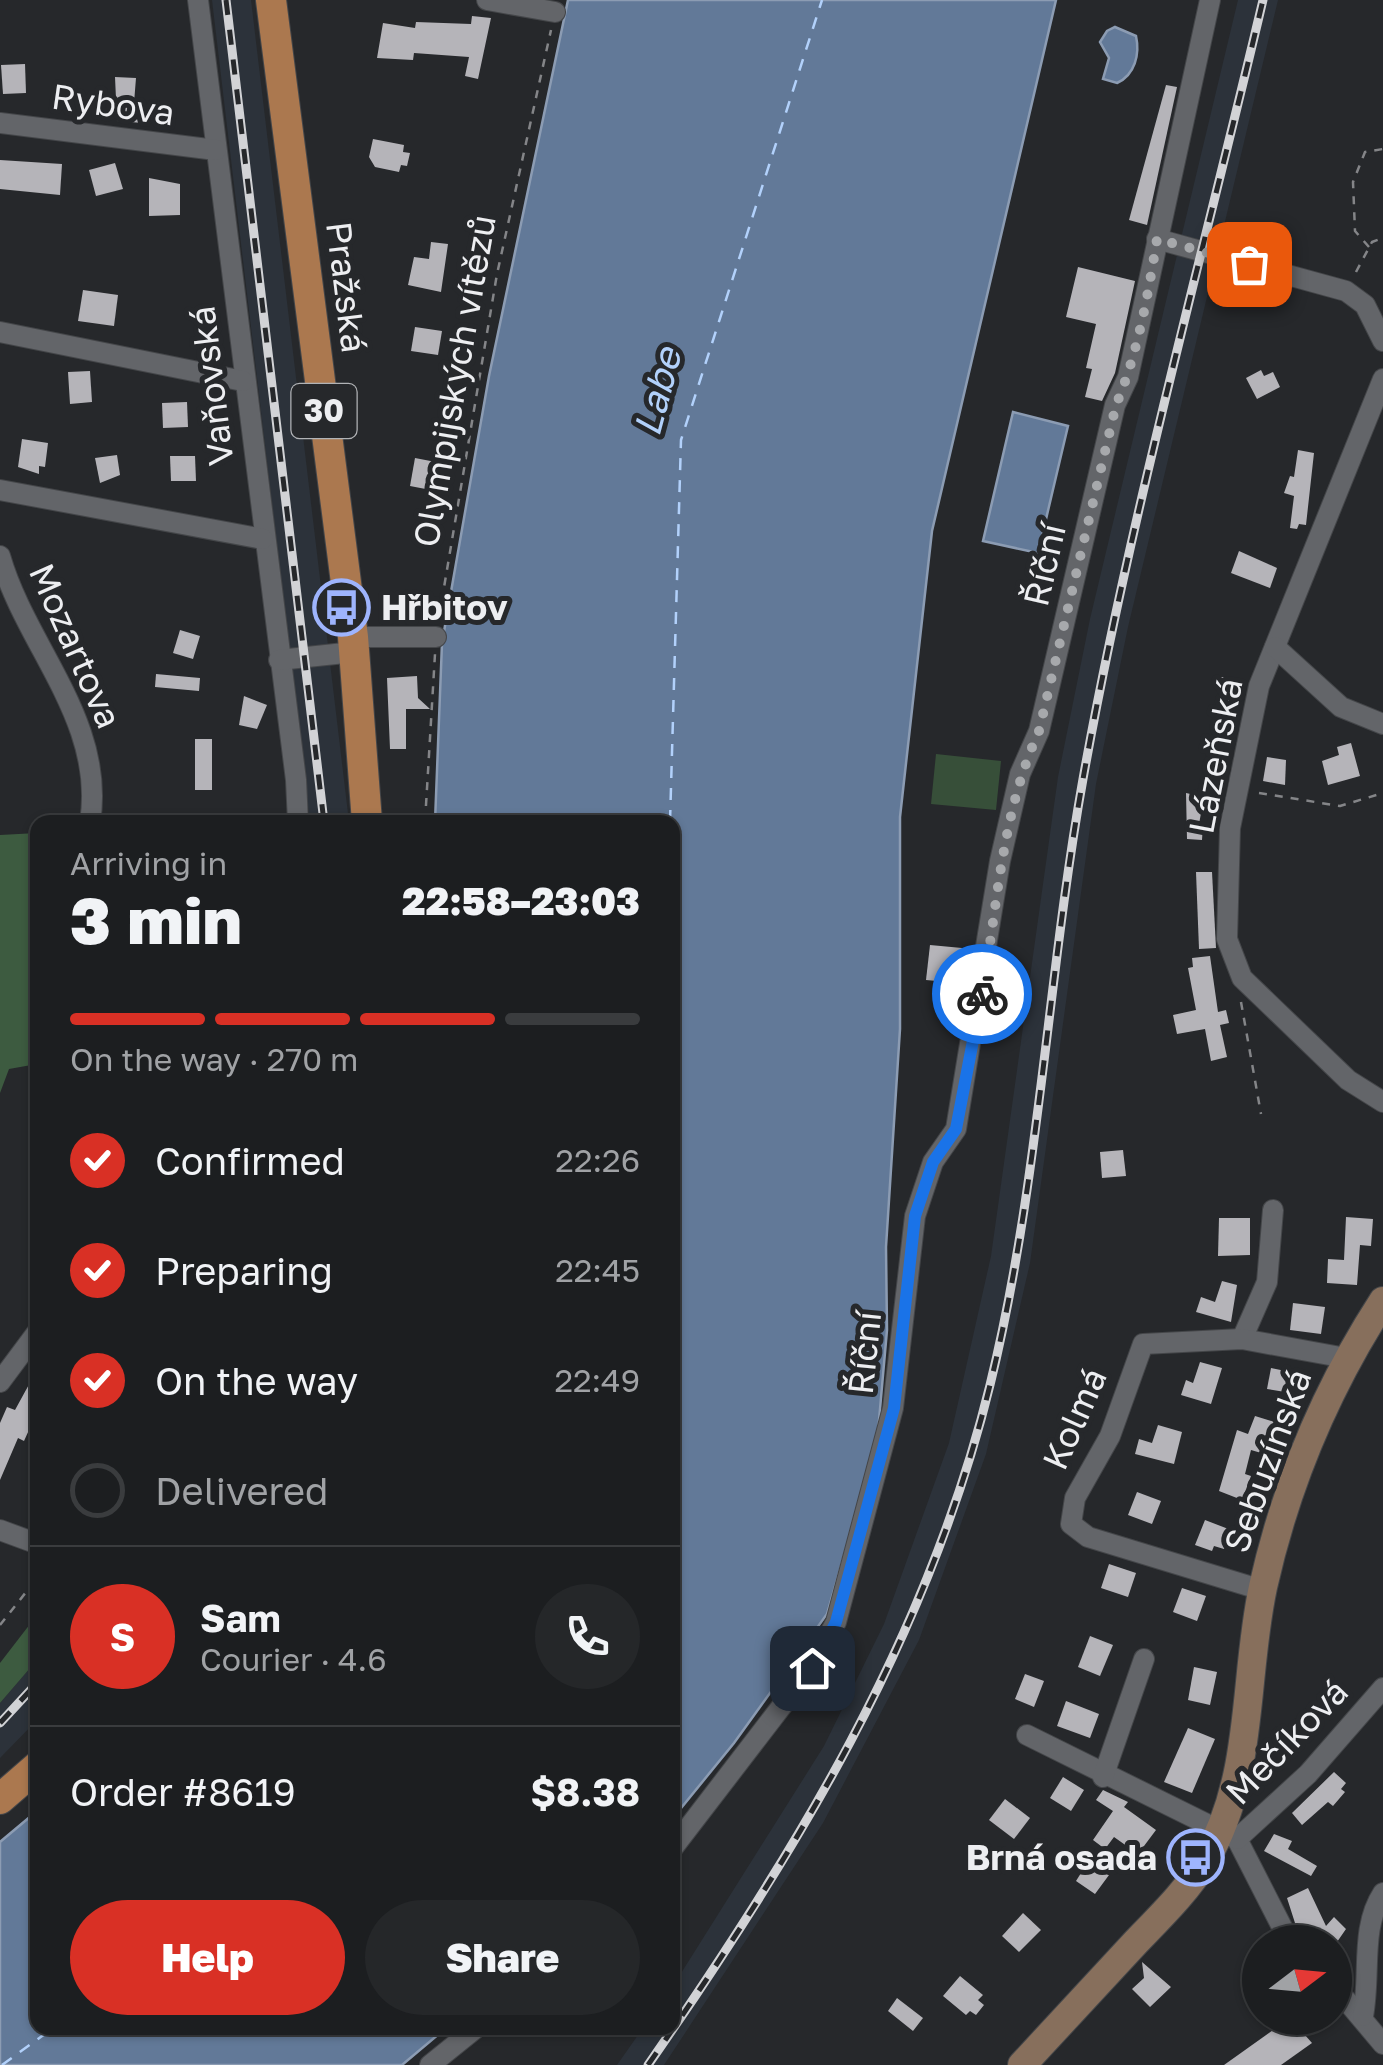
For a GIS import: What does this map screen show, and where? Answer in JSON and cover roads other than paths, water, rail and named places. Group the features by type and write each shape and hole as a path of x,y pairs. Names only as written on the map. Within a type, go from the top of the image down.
{"main road":[{"name":"Pražská","path":"271,0 353,644 365,815"},
{"name":"Sebuzínská","path":"1022,2065 1172,1904 1227,1835 1238,1782 1262,1590 1284,1510 1312,1428 1346,1358 1383,1301"},
{"path":"0,1799 30,1773"}],"street":[{"name":"Vaňovská","path":"198,0 298,815"},
{"path":"487,0 555,12"},
{"name":"Říční","path":"680,1838 812,1668 836,1622 894,1408 915,1216 933,1162 956,1129 1008,826 1020,774 1039,731 1210,0"},
{"name":"Rybova","path":"0,123 216,150"},
{"path":"1157,239 1346,291 1365,305 1383,341"},
{"path":"0,332 243,380"},
{"name":"Lázeňská","path":"1383,379 1259,686 1230,828 1228,939 1242,978 1348,1080 1383,1102"},
{"path":"0,490 263,539"},
{"name":"Mozartova","path":"0,556 25,620 85,736 92,782 90,815"},
{"path":"278,660 353,644 436,637"},
{"path":"1275,647 1342,707 1383,724"},
{"path":"1242,1339 1267,1282 1273,1210"},
{"name":"Kolmá","path":"1262,1590 1088,1537 1072,1524 1076,1498 1110,1436 1144,1344 1242,1339 1346,1358"},
{"path":"0,1382 30,1343"},
{"path":"0,1530 30,1541"},
{"path":"1103,1776 1144,1659"},
{"name":"Mečíková","path":"1227,1835 1308,1774 1383,1688"},
{"path":"1027,1735 1227,1835 1281,1925"},
{"path":"1363,2016 1370,1979 1368,1922 1383,1893"},
{"path":"1352,2005 1383,2044"},
{"path":"430,2065 467,2035"}],"water":[{"name":"Labe","path":"568,0 1056,0 932,531 900,817 900,1029 886,1247 887,1330 877,1443 827,1614 734,1743 680,1809 680,815 435,815 442,643 489,376"},
{"path":"1115,27 1136,36 1137,43 1132,69 1117,83 1103,79 1109,58 1100,42"},
{"path":"1013,412 1068,426 1038,553 983,541"},
{"path":"30,1817 30,2035 438,2035 402,2065 0,2065 0,1842"}],"railway":[{"path":"226,0 323,815"},
{"path":"680,2018 755,1905 851,1741 931,1568 964,1478 990,1385 1020,1235 1071,855 1102,681 1122,583 1263,0"},
{"path":"0,1723 30,1691"},
{"path":"648,2065 669,2035"}],"place":[{"name":"Hřbitov","path":"342,608"},
{"name":"Brná osada","path":"1196,1858"}]}
